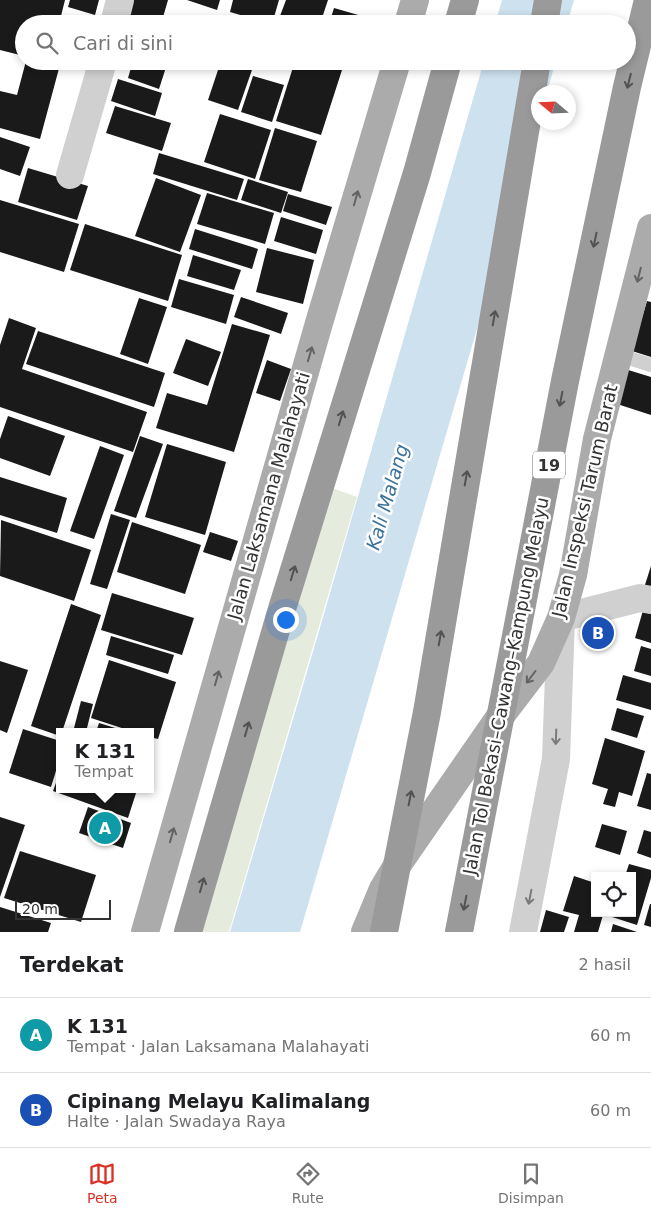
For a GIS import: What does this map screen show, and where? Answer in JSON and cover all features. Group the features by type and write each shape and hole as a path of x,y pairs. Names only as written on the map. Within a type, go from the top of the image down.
{"highway":[{"path":"461,15 465,0"},
{"path":"546,15 548,0"},
{"name":"Jalan Tol Bekasi–Cawang–Kampung Melayu","path":"636,50 648,0"},
{"path":"188,932 282,609 417,173 446,70"},
{"path":"384,932 427,712 535,70"},
{"name":"Jalan Tol Bekasi–Cawang–Kampung Melayu","path":"459,932 565,381 631,70"}],"main road":[{"path":"411,15 415,0"},
{"name":"Jalan Laksamana Malahayati","path":"145,932 319,323 394,70"},
{"name":"Jalan Inspeksi Tarum Barat","path":"365,932 383,889 398,864 499,718 541,663 561,618 573,575 598,439 651,228"}],"street":[{"path":"116,15 120,0"},
{"path":"70,175 100,70"},
{"path":"523,932 556,759 561,618 640,598 651,600"}],"lane":[{"path":"619,355 651,365"}],"shaded area":[{"path":"321,484 357,497 229,932 189,932"}],"water":[{"path":"502,0 574,0 570,15 498,15"},
{"name":"Kali Malang","path":"481,70 553,70 549,85 531,85 531,130 535,130 300,932 230,932"}],"building":[{"path":"0,0 65,0 61,15 15,15 15,54 0,50"},
{"path":"70,0 99,0 95,15 68,7"},
{"path":"127,0 168,0 164,15 122,15"},
{"path":"187,0 220,0 217,10"},
{"path":"233,0 279,0 275,15 240,15 230,12"},
{"path":"286,0 328,0 323,15 280,15"},
{"path":"334,8 358,15 332,15"},
{"path":"24,70 59,70 40,139 0,128 0,91 17,95"},
{"path":"130,70 165,70 159,89 128,78"},
{"path":"218,70 252,70 238,110 208,100"},
{"path":"292,70 342,70 321,135 276,121"},
{"path":"253,76 284,85 272,122 241,112"},
{"path":"118,79 162,93 155,116 111,101"},
{"path":"115,106 171,123 162,151 106,133"},
{"path":"220,114 271,130 255,179 204,162"},
{"path":"275,128 317,141 301,192 259,180"},
{"path":"0,137 30,147 20,176 0,169"},
{"path":"159,153 244,179 237,200 153,174"},
{"path":"28,168 88,186 77,220 18,202"},
{"path":"156,178 201,195 180,252 135,236"},
{"path":"248,179 288,192 281,213 241,200"},
{"path":"207,193 274,213 265,244 197,224"},
{"path":"288,194 332,207 326,225 283,211"},
{"path":"0,200 79,224 64,272 0,252"},
{"path":"281,217 323,230 316,254 274,241"},
{"path":"85,224 182,255 168,301 70,270"},
{"path":"195,229 258,249 252,269 189,249"},
{"path":"267,248 314,260 303,304 256,292"},
{"path":"193,255 241,270 234,290 187,276"},
{"path":"179,279 234,295 226,324 171,307"},
{"path":"241,297 288,313 281,334 234,317"},
{"path":"139,298 167,307 148,364 120,354"},
{"path":"647,301 651,302 651,357 632,351"},
{"path":"9,318 36,328 22,369 147,412 133,452 0,407 0,345"},
{"path":"232,324 270,335 234,452 156,428 167,393 207,405"},
{"path":"38,331 165,373 154,407 26,364"},
{"path":"186,339 221,352 208,386 173,373"},
{"path":"267,360 291,369 280,401 256,393"},
{"path":"625,369 651,377 651,415 614,403"},
{"path":"8,416 65,436 50,476 0,458 0,439"},
{"path":"140,436 163,444 136,518 114,511"},
{"path":"167,444 226,462 205,535 145,517"},
{"path":"100,446 124,455 94,539 70,531"},
{"path":"0,477 67,498 57,533 0,515"},
{"path":"111,514 130,520 107,589 90,584"},
{"path":"1,520 91,550 74,601 0,576"},
{"path":"132,522 201,545 185,594 117,572"},
{"path":"210,532 238,541 231,561 203,552"},
{"path":"651,566 651,594 643,591"},
{"path":"112,593 194,618 182,655 101,630"},
{"path":"71,604 101,615 63,728 56,728 56,735 31,726"},
{"path":"644,607 651,609 651,643 635,638"},
{"path":"111,636 174,655 168,674 106,655"},
{"path":"641,646 651,649 651,676 634,671"},
{"path":"109,660 176,682 158,739 154,738 154,728 122,728 91,718"},
{"path":"0,661 28,670 7,733 0,730"},
{"path":"623,675 651,683 651,710 616,700"},
{"path":"81,701 93,704 87,728 74,728"},
{"path":"617,708 644,716 637,738 611,730"},
{"path":"99,723 115,728 97,728"},
{"path":"23,729 56,740 56,771 51,787 9,773"},
{"path":"605,738 645,751 632,796 619,792 615,807 603,804 608,789 592,784"},
{"path":"647,773 651,774 651,810 637,806"},
{"path":"59,793 136,793 128,818"},
{"path":"88,807 131,823 123,848 79,833"},
{"path":"0,817 25,825 0,897"},
{"path":"602,824 627,831 620,855 595,847"},
{"path":"644,830 651,832 651,858 637,853"},
{"path":"20,851 96,875 81,922 4,898"},
{"path":"629,864 651,870 651,878 637,925 612,917 636,917 636,872 626,872"},
{"path":"574,876 591,882 591,917 602,917 598,932 574,932 579,915 563,911"},
{"path":"651,904 651,927 644,925"},
{"path":"0,907 51,923 48,932 0,932"},
{"path":"546,910 569,917 564,932 540,932"},
{"path":"613,924 637,932 611,932"}],"place":[{"name":"Cipinang Melayu Kalimalang","path":"598,633"},
{"name":"K 131","path":"105,828"}]}
